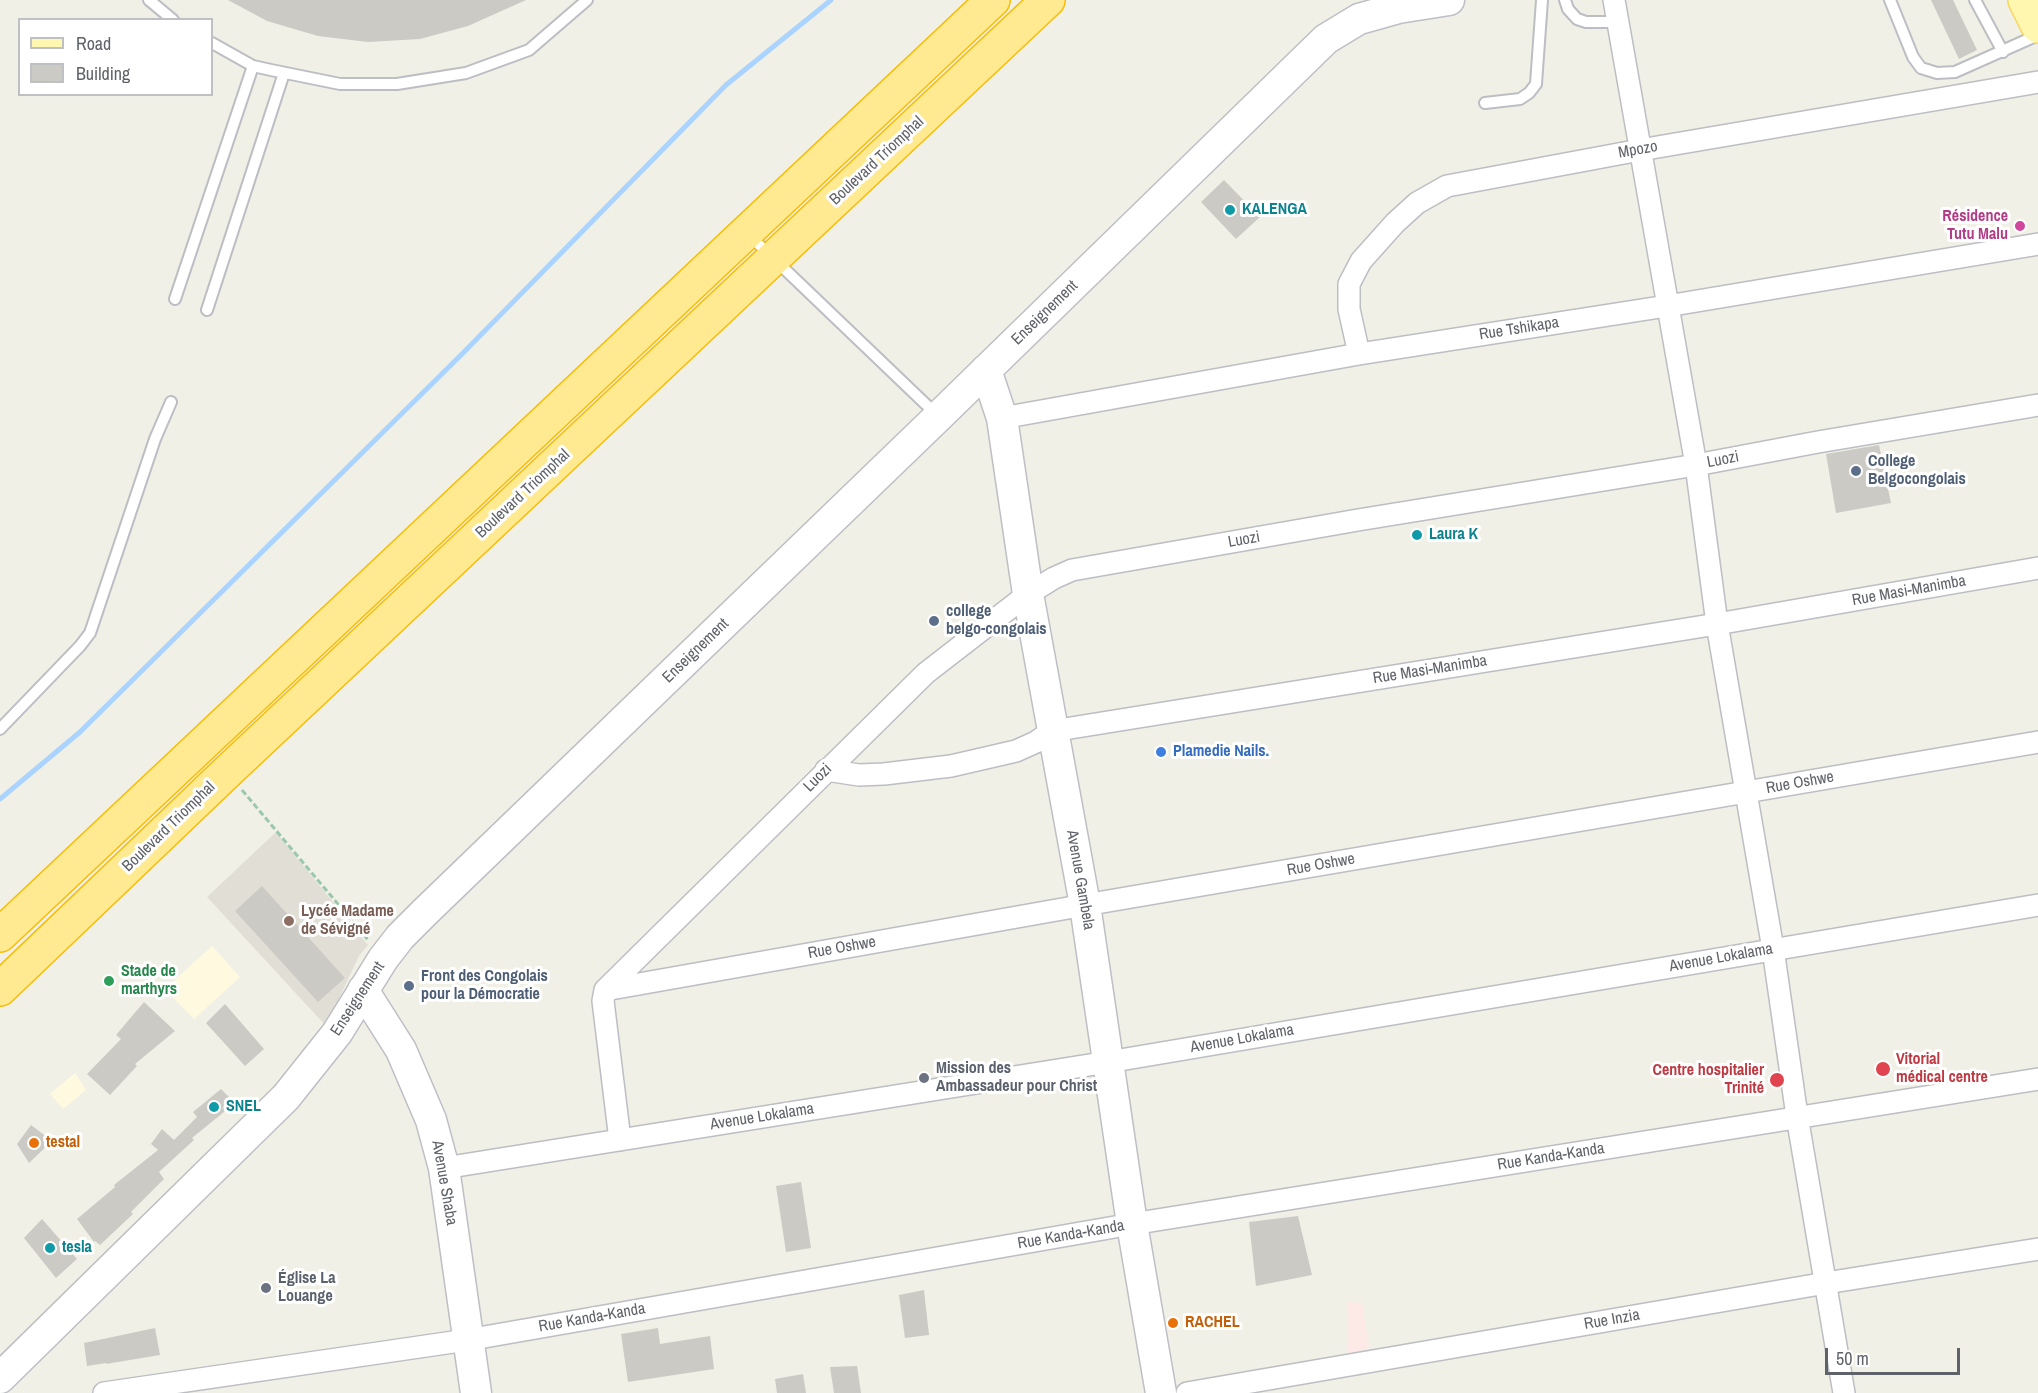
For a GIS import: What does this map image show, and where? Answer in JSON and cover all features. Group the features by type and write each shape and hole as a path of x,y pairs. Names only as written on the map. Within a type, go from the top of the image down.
{"highway":[{"path":"0,935 993,0"},
{"name":"Boulevard Triomphal","path":"0,989 227,772 1048,0"}],"main road":[{"path":"2025,0 2038,26"}],"street":[{"name":"Enseignement","path":"0,1378 286,1097 337,1034 383,959 433,904 939,417 1326,39 1359,19 1398,8 1449,0"},
{"path":"1614,0 1696,465 1717,624 1773,949 1797,1116 1844,1393"},
{"name":"Mpozo","path":"1359,354 1350,309 1349,284 1360,261 1395,223 1418,203 1447,186 1640,150 2038,82"},
{"name":"Rue Tshikapa","path":"1002,418 1359,354 1667,306 2038,244"},
{"name":"Avenue Gambela","path":"986,370 1002,418 1028,594 1085,905 1132,1224 1161,1393"},
{"name":"Luozi","path":"605,990 926,673 1028,594 1072,570 2038,405"},
{"name":"Rue Masi-Manimba","path":"826,770 859,775 951,766 1016,751 1036,742 1052,731 1717,624 2038,568"},
{"name":"Rue Oshwe","path":"605,990 1085,905 2038,742"},
{"name":"Avenue Lokalama","path":"444,1168 1108,1062 2038,904"},
{"name":"Avenue Shaba","path":"363,990 401,1050 431,1120 444,1168 476,1393"},
{"path":"605,990 603,1001 620,1140"},
{"name":"Rue Kanda-Kanda","path":"104,1393 467,1340 1132,1224 2038,1079"},
{"name":"Rue Inzia","path":"1187,1393 1826,1283 2038,1249"}],"lane":[{"path":"149,0 171,18"},
{"path":"213,44 253,66 284,73 340,84 397,84 466,73 529,50 587,0"},
{"path":"1485,103 1520,99 1536,84 1542,0"},
{"path":"1565,0 1568,9 1577,19 1586,22 1617,22"},
{"path":"1890,0 1913,57 1922,68 1937,73 1955,72 2038,35"},
{"path":"1975,0 2003,52"},
{"path":"175,299 253,66"},
{"path":"207,310 284,73"},
{"path":"747,232 939,417"},
{"path":"0,729 90,633 155,439 171,402"}],"path":[{"path":"227,772 383,959"}],"shaded area":[{"name":"Lycée Madame de Sévigné","path":"276,832 368,945 359,956 326,1026 207,897"},
{"path":"212,946 240,977 194,1019 165,989"},
{"path":"75,1073 86,1090 63,1109 50,1094"},
{"path":"1347,1302 1362,1303 1369,1348 1347,1354"}],"building":[{"path":"228,0 526,0 468,26 420,39 368,42 318,36 267,21"},
{"path":"1931,0 1953,0 1977,50 1959,59"},
{"name":"KALENGA","path":"1224,180 1260,217 1236,239 1201,202"},
{"path":"1879,445 1891,503 1836,513 1826,454"},
{"path":"262,886 345,978 318,1002 235,911"},
{"path":"144,1002 175,1031 135,1064 137,1066 110,1095 87,1074 121,1039 116,1035"},
{"path":"225,1004 264,1049 245,1066 206,1023"},
{"path":"221,1089 235,1103 192,1138 194,1140 159,1172 164,1179 131,1212 133,1214 100,1245 94,1242 77,1219 115,1187 114,1185 158,1150 151,1144 162,1129 174,1140 197,1117 193,1112"},
{"name":"testal","path":"31,1125 52,1141 29,1163 17,1144"},
{"path":"801,1182 811,1248 786,1252 776,1186"},
{"path":"1298,1216 1312,1275 1256,1286 1249,1222"},
{"name":"tesla","path":"42,1219 77,1259 56,1278 24,1238"},
{"path":"924,1290 929,1335 905,1338 899,1295"},
{"path":"155,1328 160,1355 87,1366 84,1343"},
{"path":"658,1328 660,1344 710,1336 714,1369 628,1382 621,1334"},
{"path":"857,1366 861,1393 834,1393 830,1367"},
{"path":"803,1374 806,1393 777,1393 775,1379"}],"waterway":[{"path":"0,799 80,732 463,353 726,85 831,0"}],"place":[{"name":"KALENGA","path":"1230,210"},
{"name":"Résidence Tutu Malu","path":"2020,226"},
{"name":"College Belgocongolais","path":"1856,471"},
{"name":"Laura K","path":"1417,535"},
{"name":"college belgo-congolais","path":"934,621"},
{"name":"Plamedie Nails.","path":"1161,752"},
{"name":"Lycée Madame de Sévigné","path":"289,921"},
{"name":"Stade de marthyrs","path":"109,981"},
{"name":"Front des Congolais pour la Démocratie","path":"409,986"},
{"name":"Vitorial médical centre","path":"1883,1069"},
{"name":"Mission des Ambassadeur pour Christ","path":"924,1078"},
{"name":"Centre hospitalier Trinité","path":"1777,1080"},
{"name":"SNEL","path":"214,1107"},
{"name":"testal","path":"34,1143"},
{"name":"tesla","path":"50,1248"},
{"name":"Église La Louange","path":"266,1288"},
{"name":"RACHEL","path":"1173,1323"}]}
